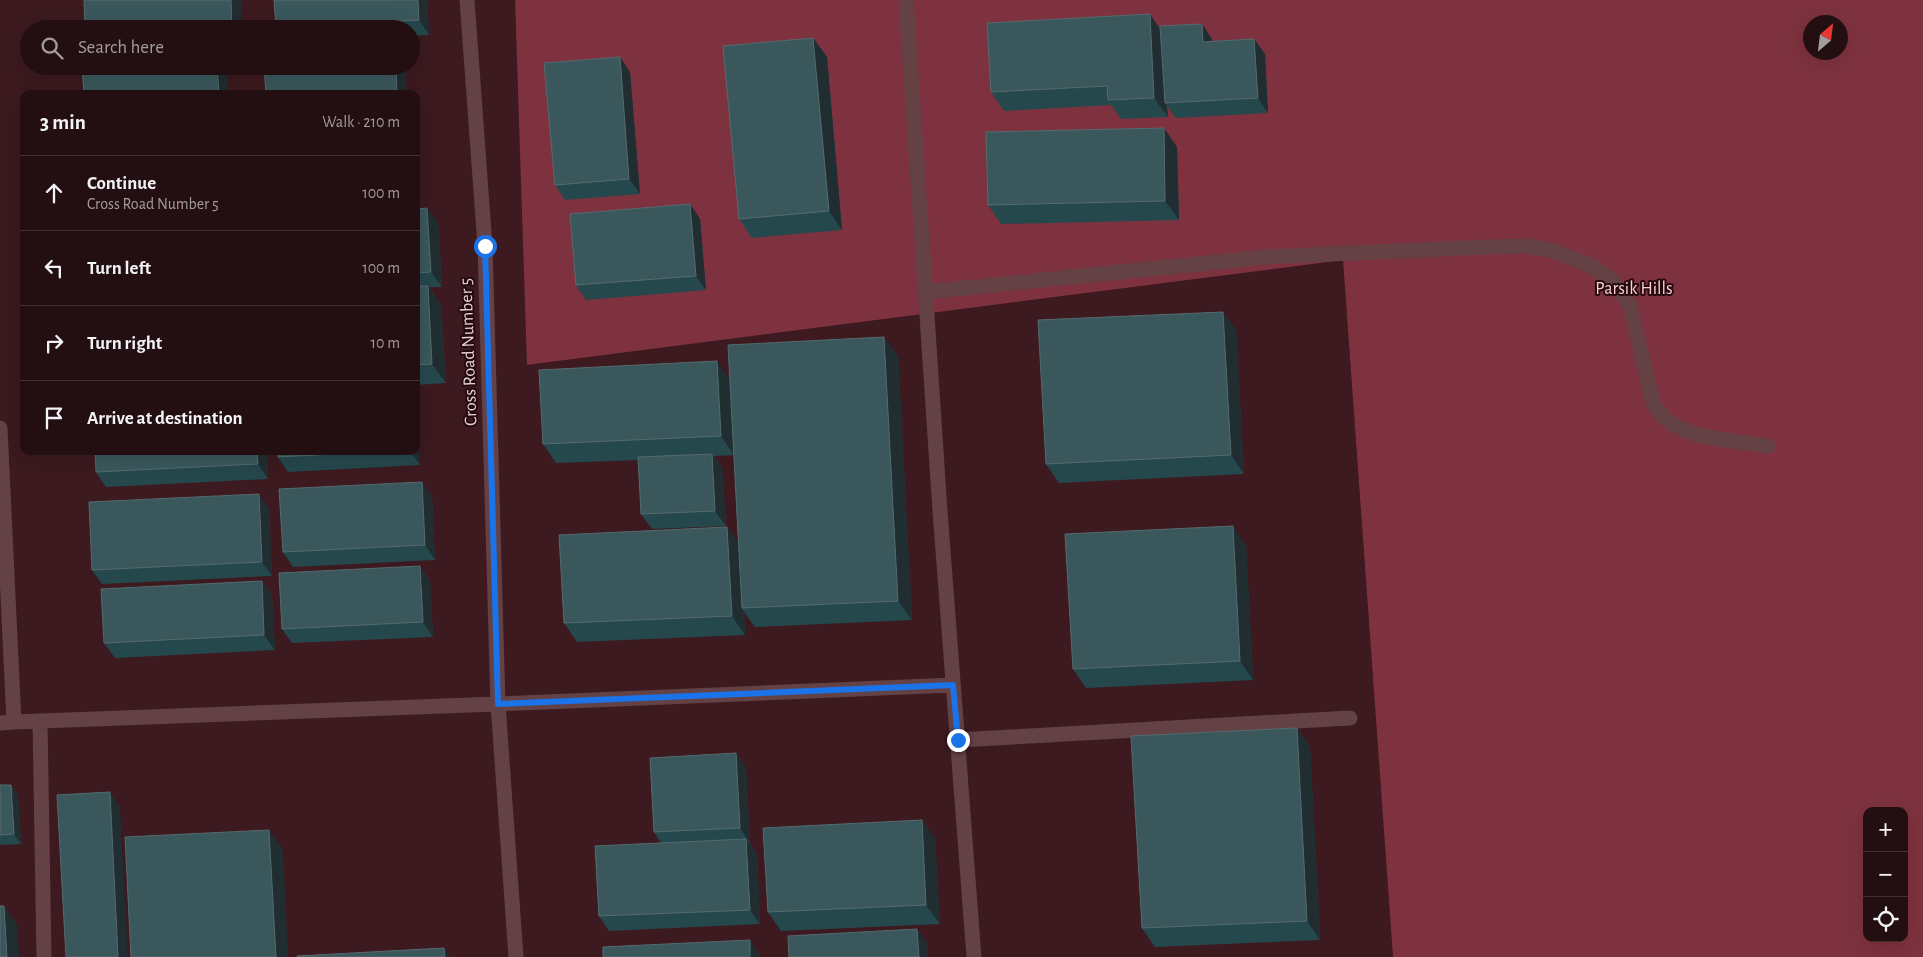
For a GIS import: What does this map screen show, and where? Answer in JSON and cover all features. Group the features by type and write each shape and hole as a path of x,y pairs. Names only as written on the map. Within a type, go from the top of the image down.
{"street":[{"name":"Cross Road Number 5","path":"467,0 485,246 498,704 516,957"},
{"path":"906,0 953,685 974,957"},
{"path":"926,292 1265,257 1486,246 1526,246 1550,250 1590,265 1613,281 1630,305 1653,402 1662,416 1674,425 1697,434 1768,446"},
{"path":"0,428 7,722 953,685"},
{"path":"958,740 1350,718"},
{"path":"40,721 44,957"}],"shaded area":[{"path":"0,0 515,0 528,365 1343,260 1393,957 0,957"}],"green space":[{"name":"Parsik Hills","path":"515,0 1923,0 1923,957 1393,957 1343,260 527,365"}],"building":[{"path":"84,0 231,0 232,20 85,20"},
{"path":"274,0 418,0 419,20 275,20"},
{"path":"1150,14 1154,98 1108,100 1107,86 991,92 987,23"},
{"path":"1202,24 1203,42 1254,39 1258,98 1165,103 1160,26"},
{"path":"813,38 829,211 739,219 723,46"},
{"path":"620,57 629,179 555,185 544,63"},
{"path":"83,75 218,75 219,90 84,90"},
{"path":"265,75 396,75 397,90 266,90"},
{"path":"1164,128 1165,201 988,205 986,132"},
{"path":"690,204 696,276 576,285 570,214"},
{"path":"427,208 431,272 420,273 420,209"},
{"path":"420,286 428,286 432,364 420,365"},
{"path":"1223,312 1231,455 1046,464 1038,320"},
{"path":"884,337 898,601 742,608 728,345"},
{"path":"717,361 721,436 543,444 539,370"},
{"path":"712,454 715,511 641,514 638,457"},
{"path":"95,455 257,455 258,464 96,472"},
{"path":"278,455 316,455 278,457"},
{"path":"422,482 425,545 283,552 279,489"},
{"path":"259,494 262,562 92,570 89,502"},
{"path":"1233,526 1240,661 1073,669 1065,534"},
{"path":"727,527 732,616 564,623 559,535"},
{"path":"420,566 423,622 282,629 279,573"},
{"path":"262,581 264,635 104,643 101,589"},
{"path":"1297,728 1307,921 1142,928 1131,736"},
{"path":"736,753 740,828 654,832 650,758"},
{"path":"0,785 11,785 14,834 0,835"},
{"path":"110,792 118,957 66,957 57,795"},
{"path":"922,820 926,905 768,912 763,828"},
{"path":"269,830 276,957 131,957 125,837"},
{"path":"746,839 750,910 599,916 595,846"},
{"path":"0,906 4,906 7,957 0,957"},
{"path":"917,929 919,957 789,957 788,936"},
{"path":"750,940 750,957 603,957 603,947"},
{"path":"444,948 445,957 297,957 297,956"}],"route":[{"path":"485,246 498,704 953,685 958,740"}]}
